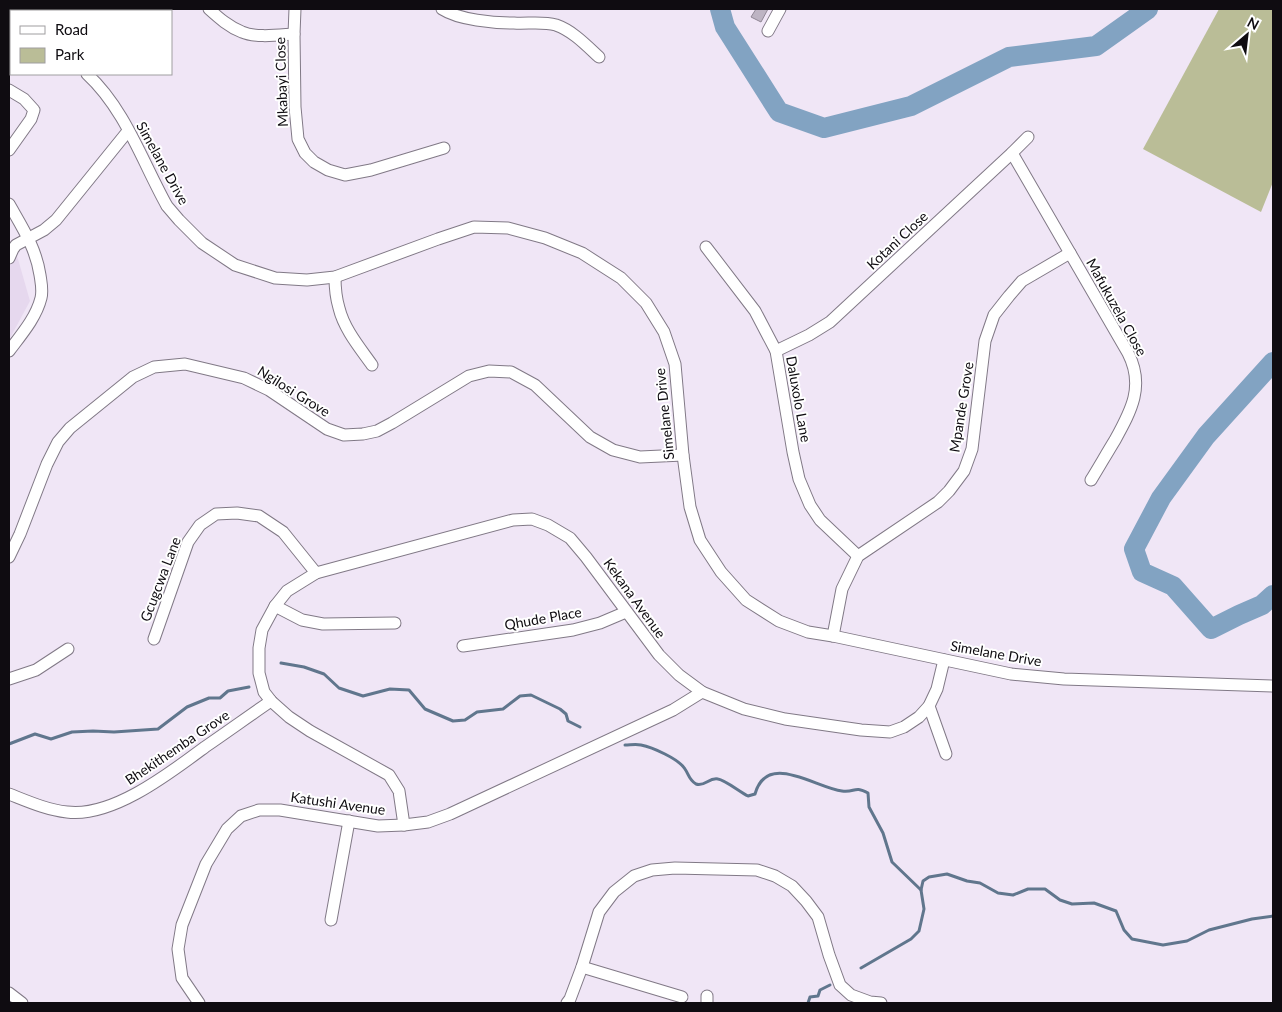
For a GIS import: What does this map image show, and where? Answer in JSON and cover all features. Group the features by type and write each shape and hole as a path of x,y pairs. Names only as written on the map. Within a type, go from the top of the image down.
{"street":[{"path":"209,9 225,23 243,33 267,36 294,34"},
{"name":"Mkabayi Close","path":"295,9 295,107 298,139 305,153 314,162 328,170 345,175 371,170 444,148"},
{"path":"442,9 482,21 542,22 555,25 581,40 599,57"},
{"path":"768,31 780,9"},
{"name":"Simelane Drive","path":"88,75 112,102 167,206 202,243 235,265 276,278 307,280 335,277 438,238 474,227 508,228 545,238 582,253 621,278 646,303 664,332 675,364 683,456 690,507 700,540 721,572 746,600 780,621 808,632 1011,674 1064,679 1273,686"},
{"path":"9,90 24,99 34,110 32,119 9,150"},
{"path":"9,258 16,245 44,230 56,220 128,131"},
{"name":"Kotani Close","path":"776,351 809,335 830,322 1028,137"},
{"name":"Mafukuzela Close","path":"1012,153 1128,353 1134,371 1135,396 1132,407 1091,480"},
{"path":"9,204 36,253 42,285 41,297 35,312 27,328 9,351"},
{"name":"Daluxolo Lane","path":"706,247 755,311 776,351 799,479 810,505 820,520 858,556"},
{"name":"Mpande Grove","path":"858,556 938,502 964,471 972,449 985,341 994,315 1022,282 1070,253"},
{"path":"335,277 339,309 346,326 372,366"},
{"name":"Ngilosi Grove","path":"9,558 47,464 58,442 70,428 133,377 154,367 185,364 244,378 269,390 327,429 344,435 377,431 470,376 488,371 511,372 535,385 590,437 613,450 640,457 683,456"},
{"name":"Gcugcwa Lane","path":"154,639 188,542 200,525 216,514 237,513 260,516 283,532 316,573"},
{"name":"Kekana Avenue","path":"404,825 399,790 389,775 289,717 270,701 264,692 259,673 258,648 262,630 275,606 287,591 316,573 513,520 532,519 548,525 570,538 586,556 659,655 679,675 702,692 744,709 785,719 861,730 890,732 904,727 919,717 929,706 937,689 944,660"},
{"path":"833,636 842,589 858,556"},
{"path":"275,606 302,620 323,624 395,623"},
{"name":"Qhude Place","path":"463,646 573,630 600,623 626,612"},
{"path":"9,679 36,670 68,649"},
{"name":"Katushi Avenue","path":"199,1003 182,978 178,949 182,925 206,864 227,829 242,816 259,810 280,810 378,826 428,822 450,814 673,710 702,692"},
{"name":"Bhekithemba Grove","path":"9,794 40,806 68,812 93,811 118,803 165,776 270,701"},
{"path":"929,706 946,754"},
{"path":"331,920 349,821"},
{"path":"567,1003 582,967 599,912 614,892 634,876 652,870 675,868 757,870 775,876 792,886 818,917 840,985 851,995 870,1002 881,1003"},
{"path":"582,967 682,997"},
{"path":"9,993 22,1003"}],"shaded area":[{"path":"9,240 18,259 30,301 9,340"}],"green space":[{"path":"1219,9 1273,9 1273,182 1261,212 1143,149"}],"building":[{"path":"756,9 768,9 761,22 751,17"}],"waterway":[{"path":"720,9 725,27 779,112 824,128 911,106 1009,57 1096,46 1148,9"},
{"path":"1273,362 1206,436 1161,498 1134,549 1142,572 1173,586 1211,629 1262,605 1273,595"},
{"path":"281,663 304,667 324,674 339,688 363,696 390,689 409,690 425,709 453,721 465,720 477,712 503,709 520,696 531,695 560,709 566,714 568,721 580,727"},
{"path":"9,744 35,734 51,739 72,732 158,729 187,707 209,698 220,698 228,691 249,687"},
{"path":"625,745 646,746 671,758 682,765 690,779 696,784 699,785 712,779 718,779 748,796 755,794 761,781 770,775 781,773 806,779 831,789 842,791 857,789 868,793 869,807 883,833 892,862 921,890"},
{"path":"861,968 911,939 919,931 924,909 921,890 923,881 929,877 947,874 980,883 998,893 1013,895 1028,889 1045,889 1060,900 1072,904 1094,903 1116,911 1124,930 1132,939 1163,945 1187,941 1209,930 1252,919 1273,916"},
{"path":"808,1003 810,997 818,996 820,990 830,985"}]}
